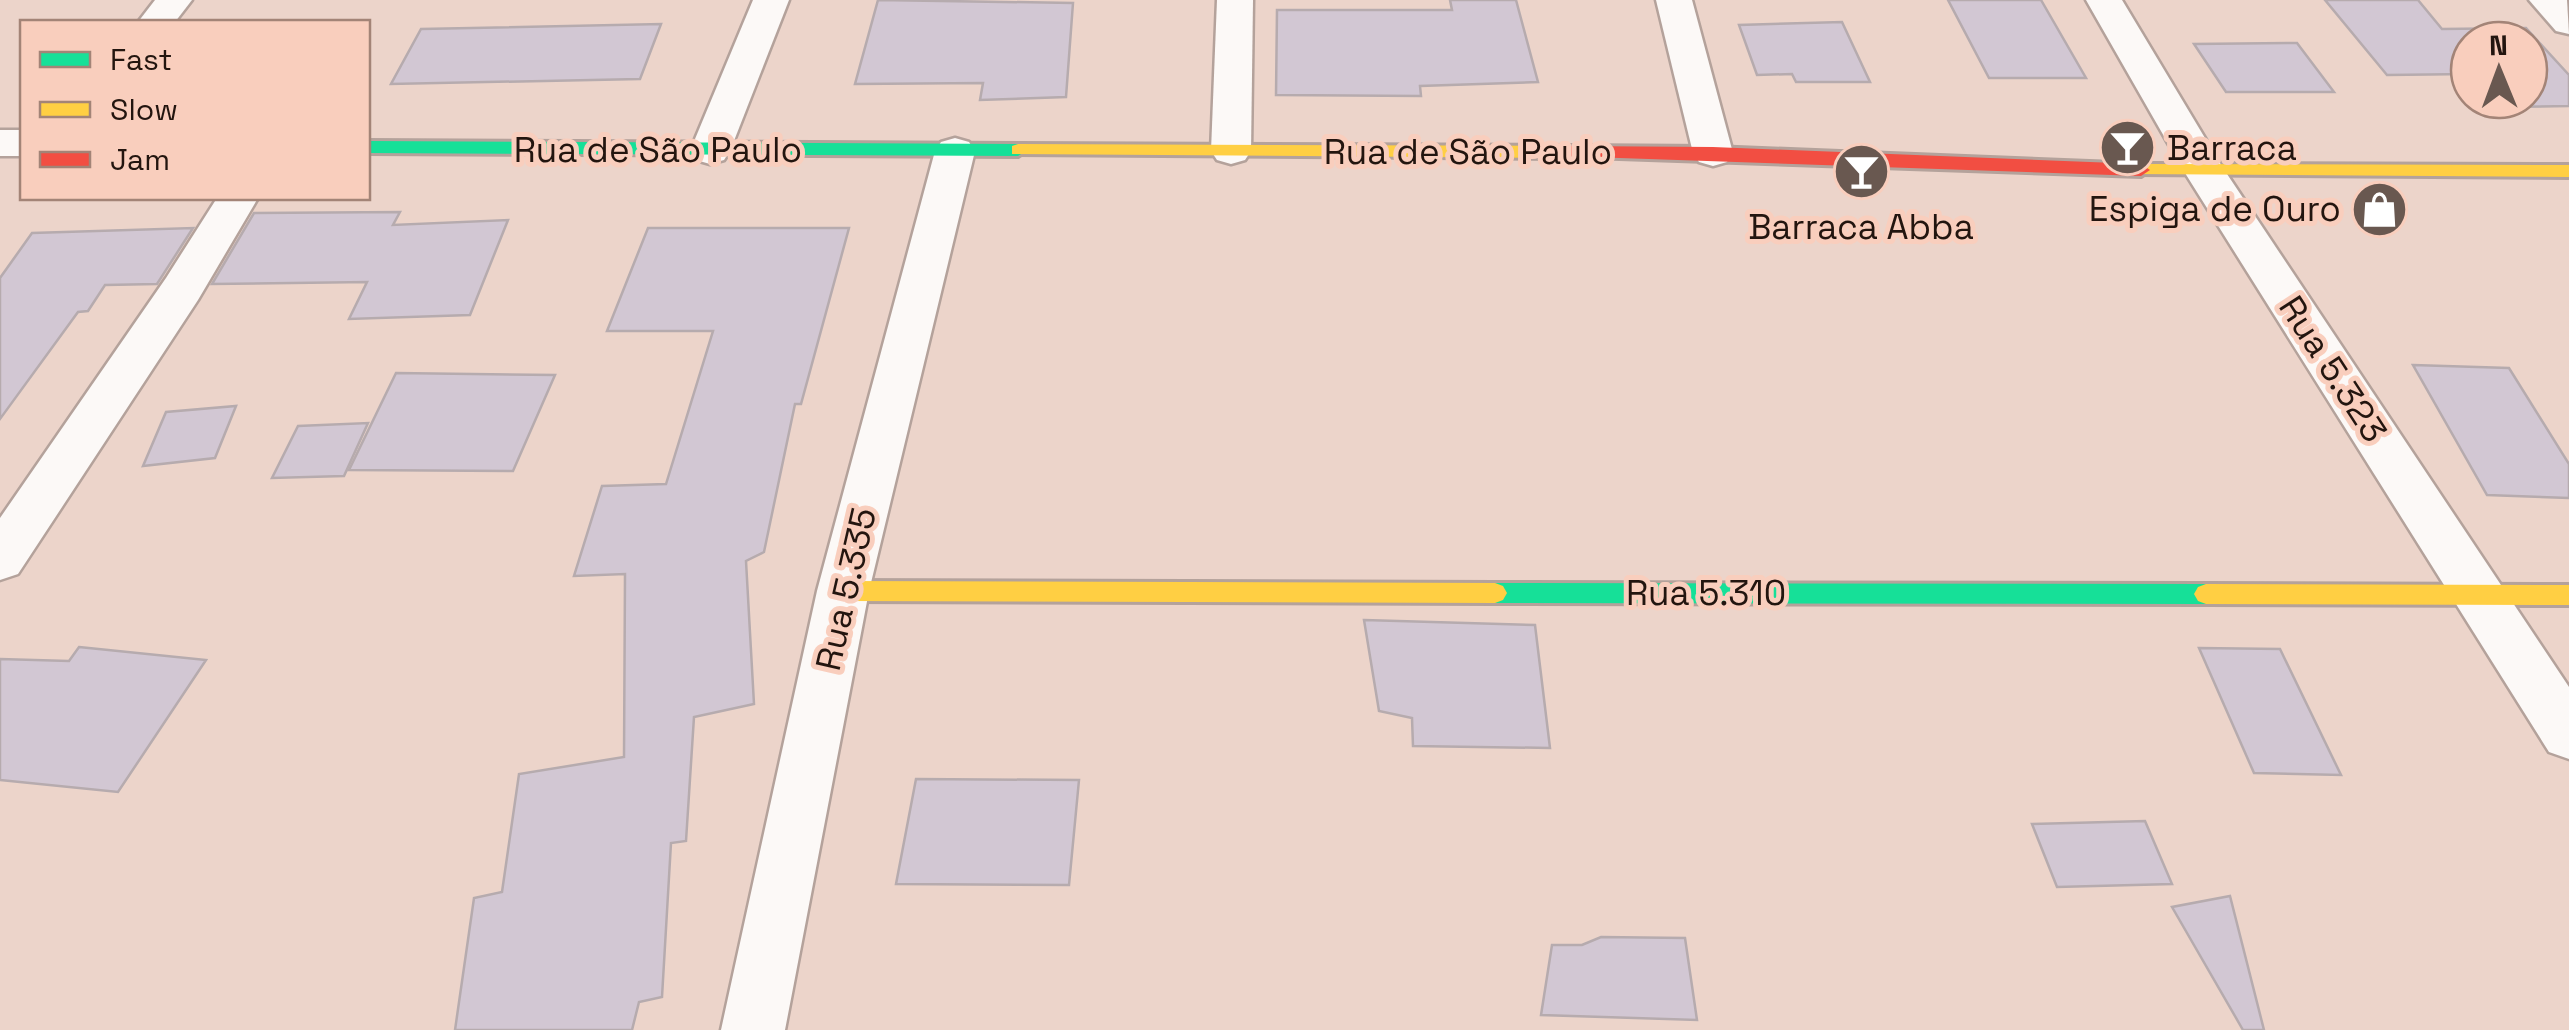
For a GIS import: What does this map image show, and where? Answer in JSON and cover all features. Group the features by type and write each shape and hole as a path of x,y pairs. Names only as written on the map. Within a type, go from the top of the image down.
{"street":[{"path":"158,20 174,0"},
{"path":"710,151 771,0"},
{"path":"1230,152 1235,0"},
{"path":"1674,0 1713,153"},
{"name":"Rua 5.323","path":"2104,0 2205,173 2569,734"},
{"path":"2547,0 2569,24"},
{"name":"Rua de São Paulo","path":"370,147 1713,153 2205,173 2569,171"},
{"name":"Rua 5.335","path":"753,1030 843,591 955,151"},
{"path":"0,560 182,289 235,200"},
{"name":"Rua 5.310","path":"843,591 2569,595"}],"building":[{"path":"878,0 1073,3 1066,97 980,100 983,83 855,84"},
{"path":"1450,0 1516,0 1538,82 1420,86 1421,96 1276,95 1277,10 1452,10"},
{"path":"1948,0 2041,0 2086,78 1989,78"},
{"path":"2325,0 2418,0 2442,29 2449,29 2449,74 2387,75"},
{"path":"1842,22 1870,82 1796,82 1792,74 1757,75 1739,25"},
{"path":"661,24 640,79 391,84 421,29"},
{"path":"2297,43 2334,92 2226,92 2194,44"},
{"path":"2549,53 2569,75 2569,106 2549,106"},
{"path":"400,212 393,225 508,220 470,315 349,319 367,282 212,284 254,213"},
{"path":"193,228 157,284 105,285 88,311 78,312 0,419 0,278 32,233"},
{"path":"648,228 849,228 801,404 795,404 764,552 746,561 754,704 694,717 686,841 671,843 662,997 639,1002 632,1030 455,1030 474,898 502,892 519,774 624,757 625,574 574,576 602,486 666,484 713,331 607,331"},
{"path":"2413,365 2509,368 2569,464 2569,498 2487,495"},
{"path":"396,373 555,375 513,471 349,470"},
{"path":"236,406 215,458 143,466 166,412"},
{"path":"368,423 344,476 272,478 298,426"},
{"path":"1364,620 1535,625 1550,748 1413,746 1412,718 1379,711"},
{"path":"79,647 206,660 118,792 0,780 0,659 69,661"},
{"path":"2199,648 2280,649 2341,775 2254,773"},
{"path":"916,779 1079,780 1069,885 896,884"},
{"path":"2145,821 2172,884 2057,887 2032,824"},
{"path":"2230,896 2264,1030 2243,1030 2172,907"},
{"path":"1601,937 1685,938 1697,1020 1541,1015 1552,945 1582,945"}],"traffic: fast":[{"path":"370,147 1018,150"},
{"path":"1495,593 2206,594"}],"traffic: slow":[{"path":"1018,150 1567,152"},
{"path":"2141,170 2569,171"},
{"path":"843,591 1495,593"},
{"path":"2206,594 2569,595"}],"traffic: jam":[{"path":"1567,152 1713,153 2141,170"}],"place":[{"name":"Barraca","path":"2128,148"},
{"name":"Barraca Abba","path":"1861,171"},
{"name":"Espiga de Ouro","path":"2380,209"}]}
